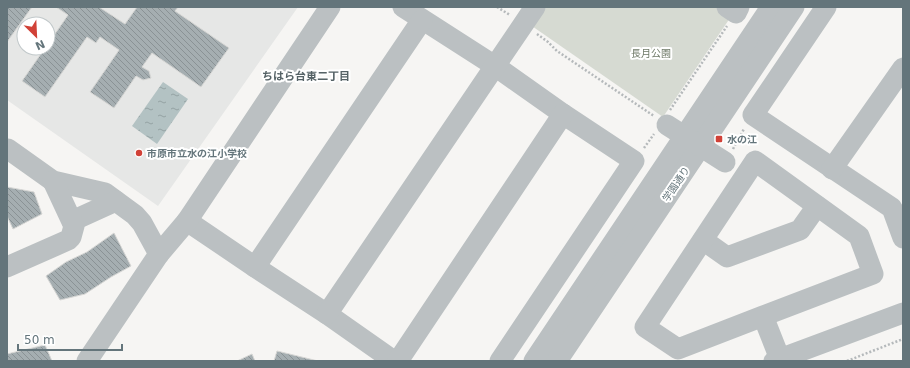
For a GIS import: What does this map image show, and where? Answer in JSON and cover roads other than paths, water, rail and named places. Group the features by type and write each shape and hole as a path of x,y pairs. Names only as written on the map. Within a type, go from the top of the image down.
{"street":[{"path":"86,361 159,254 187,221 330,7"},
{"path":"403,7 495,66 563,114 634,161 500,361"},
{"name":"学園通り","path":"534,361 771,7"},
{"name":"学園通り","path":"557,361 794,7"},
{"path":"826,7 753,115 832,169 897,205 903,238"},
{"path":"327,314 495,66 528,13"},
{"path":"255,267 422,20"},
{"path":"832,169 903,68"},
{"path":"398,361 563,114"},
{"path":"664,123 725,162"},
{"path":"7,144 53,181 74,226 71,237 68,240 7,267"},
{"path":"755,161 860,236 873,274 678,349 645,327 703,240 755,161"},
{"path":"53,181 105,193 135,215 142,223 159,254"},
{"path":"72,221 116,201"},
{"path":"703,240 726,256 800,230 817,206"},
{"path":"187,221 327,314 394,361"},
{"path":"763,316 777,360 903,313"}],"water":[{"path":"163,82 188,99 157,144 132,126"}],"place":[{"name":"水の江","path":"719,139"},
{"name":"市原市立水の江小学校","path":"139,153"}],"district":[{"name":"ちはら台東二丁目","path":"306,76"}],"park label":[{"name":"長月公園","path":"651,53"}]}
